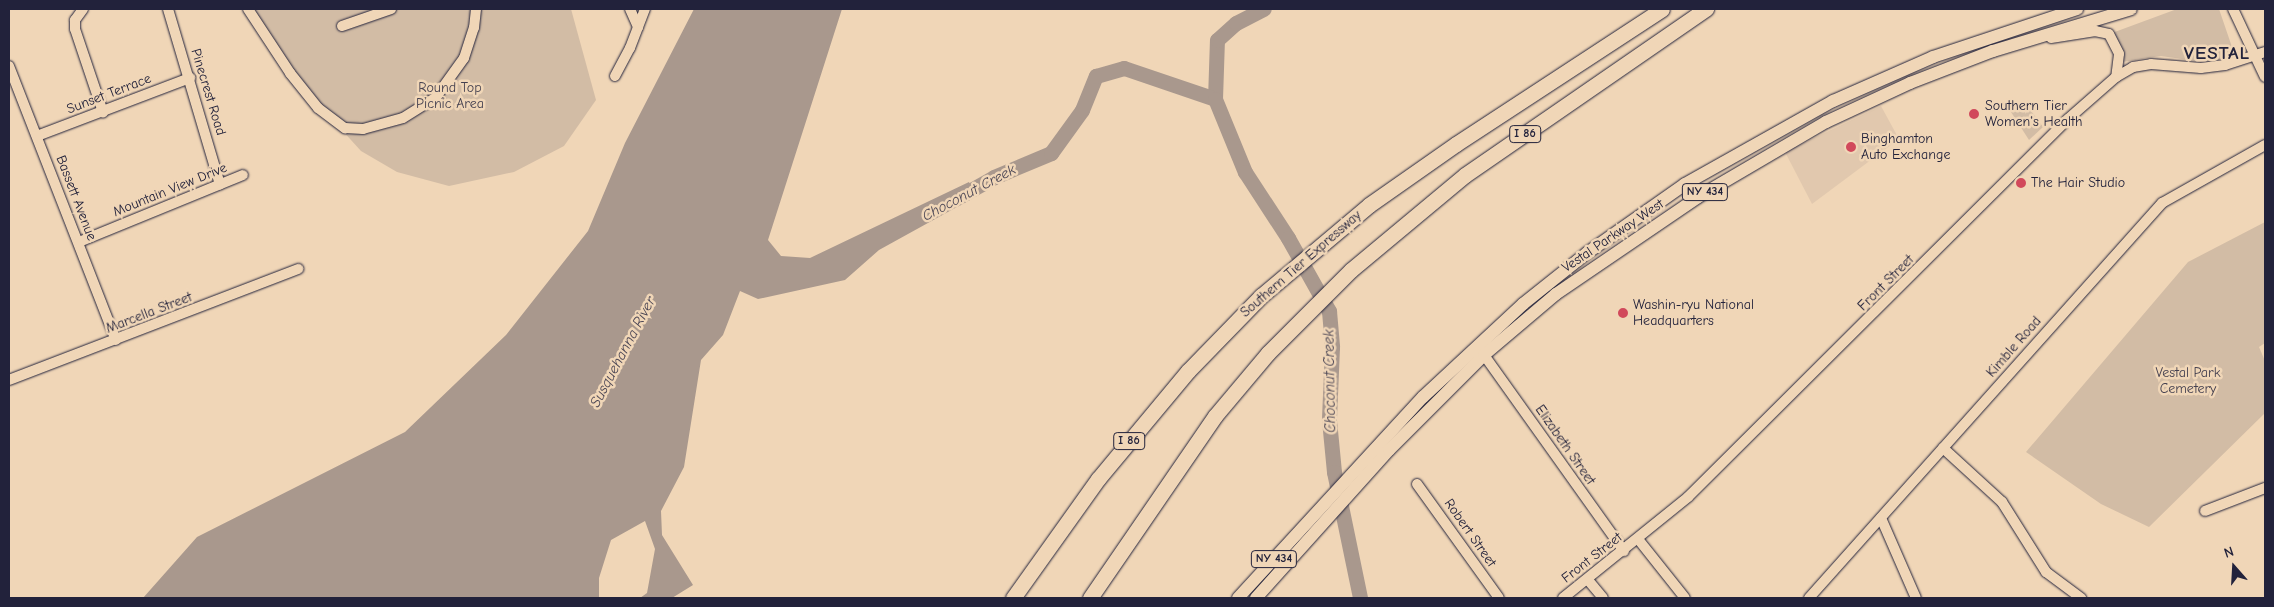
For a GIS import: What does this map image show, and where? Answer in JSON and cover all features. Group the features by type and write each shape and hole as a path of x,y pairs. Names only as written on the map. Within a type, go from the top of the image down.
{"highway":[{"name":"Southern Tier Expressway","path":"1013,598 1115,458 1188,371 1261,296 1331,236 1456,144 1662,9"},
{"name":"I 86","path":"1090,598 1185,456 1288,333 1351,270 1465,175 1706,9"}],"main road":[{"name":"Vestal Parkway West","path":"1238,598 1422,398 1523,304 1587,253 1685,184 1759,140 1876,81 1955,49 2077,9"},
{"name":"Vestal Parkway West","path":"1256,598 1351,492 1484,355 1587,272 1766,154 1826,122 1910,83 1993,51 2032,41 2131,9"}],"street":[{"path":"83,9 75,20 75,29 103,112"},
{"name":"Pinecrest Road","path":"168,9 220,184"},
{"path":"248,9 307,95 333,122 345,128 374,128 403,118 436,97 454,75 470,42 476,9"},
{"path":"342,26 391,9"},
{"path":"630,9 638,27"},
{"path":"614,76 623,65 645,9"},
{"path":"2232,9 2260,54 2265,77"},
{"path":"2032,41 2095,31 2109,34 2118,54 2116,77"},
{"name":"Front Street","path":"1563,598 1624,551 1688,497 1781,408 2068,118 2116,77 2133,67 2151,64 2201,68 2260,54"},
{"name":"Bassett Avenue","path":"9,66 116,340"},
{"name":"Sunset Terrace","path":"37,136 190,78"},
{"name":"Kimble Road","path":"1809,598 2162,203 2265,145"},
{"name":"Mountain View Drive","path":"79,242 243,176"},
{"name":"Marcella Street","path":"9,380 298,269"},
{"name":"Elizabeth Street","path":"1484,355 1624,551"},
{"path":"1943,448 2002,502 2036,560 2078,598"},
{"name":"Robert Street","path":"1417,484 1499,598"},
{"path":"2205,511 2265,488"},
{"path":"1881,518 1916,598"},
{"path":"1638,539 1685,598"},
{"path":"1588,580 1603,598"}],"shaded area":[{"path":"1881,106 1899,139 1812,204 1785,152"}],"green space":[{"name":"Round Top Picnic Area","path":"248,9 571,9 596,100 564,146 514,172 449,186 397,172 361,151 290,73"},
{"path":"2177,9 2219,9 2232,47 2230,55 2210,63 2161,56 2122,62 2122,48 2112,33"},
{"path":"2026,104 2043,127 2029,140 2011,112"},
{"name":"Vestal Park Cemetery","path":"2265,222 2265,343 2259,347 2265,361 2265,413 2149,527 2101,504 2026,452 2188,262"}],"water":[{"name":"Susquehanna River","path":"694,9 842,9 768,240 781,256 810,258 969,182 975,197 879,250 845,280 758,299 740,291 723,335 701,360 684,467 661,511 662,535 693,585 672,598 640,598 647,593 655,549 645,521 611,540 599,578 599,598 143,598 197,537 405,432 506,335 588,231 625,143"}],"waterway":[{"name":"Choconut Creek","path":"1215,99 1217,40 1236,23 1264,9"},
{"name":"Choconut Creek","path":"955,199 994,177 1051,153 1082,110 1096,76 1124,68 1215,99 1245,172 1288,238 1329,311 1332,347 1329,420 1334,472 1360,598"}],"place":[{"name":"Southern Tier Women's Health","path":"1974,114"},
{"name":"Binghamton Auto Exchange","path":"1851,147"},
{"name":"The Hair Studio","path":"2021,183"},
{"name":"Washin-ryu National Headquarters","path":"1623,313"}],"district":[{"name":"VESTAL","path":"2217,54"}]}
